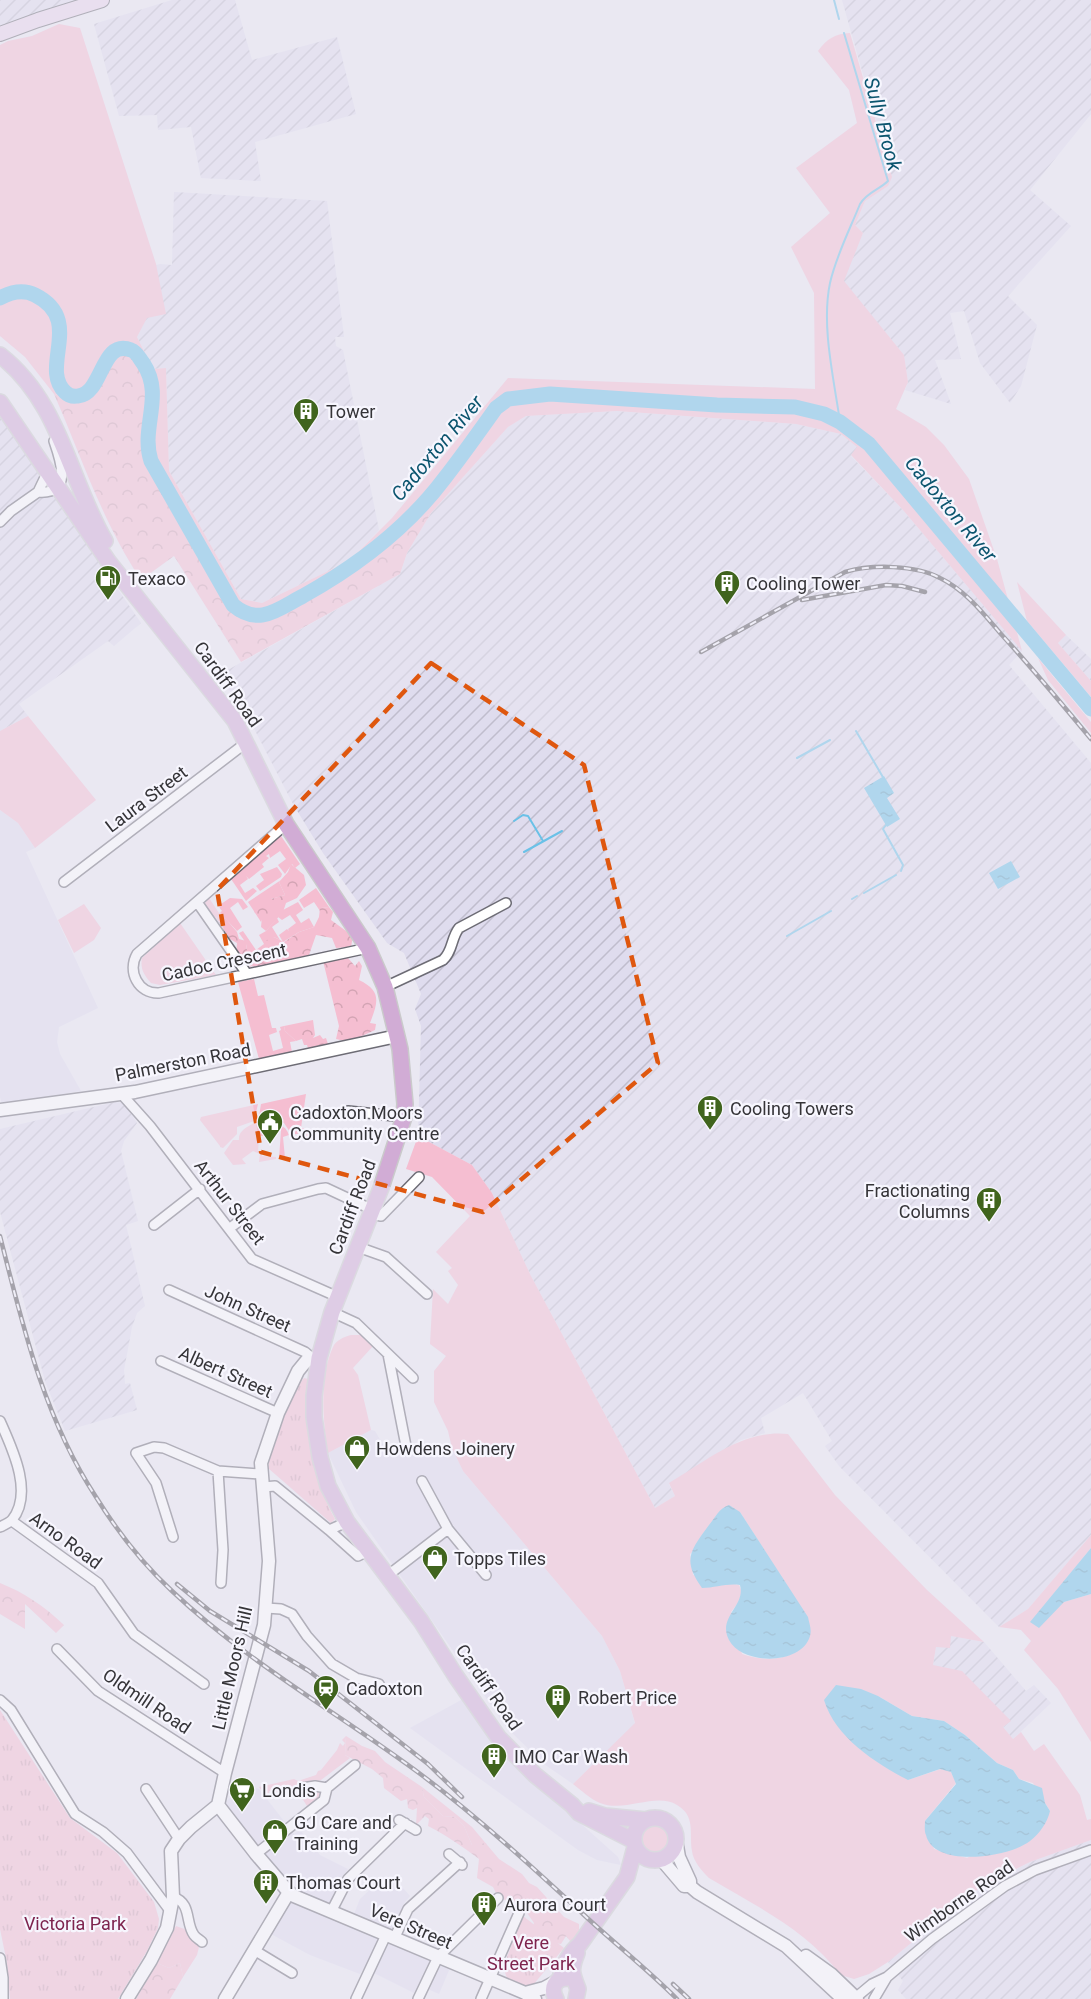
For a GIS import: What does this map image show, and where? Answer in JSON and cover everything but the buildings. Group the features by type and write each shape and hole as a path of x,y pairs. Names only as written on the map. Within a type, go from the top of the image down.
{"main road":[{"path":"0,34 102,0"},
{"name":"Cardiff Road","path":"3,362 32,387 51,416 85,501 123,578"},
{"name":"Cardiff Road","path":"0,402 108,561 227,709 247,742 286,824 368,948 385,987 398,1036 404,1080 404,1117 372,1212 315,1358 316,1438 328,1486 347,1522 421,1621 455,1676 498,1737 535,1775 579,1813 635,1844"},
{"name":"Cardiff Road","path":"572,1805 605,1816 646,1820"},
{"path":"555,1999 552,1991 563,1980 567,1958 580,1944 627,1877 636,1830 646,1820 656,1818 668,1822 676,1833 672,1852 627,1877"},
{"path":"635,1844 643,1857 658,1860"},
{"path":"563,1980 578,1989 576,1999"}],"street":[{"path":"32,387 39,410 55,442 63,475 58,486 47,493 39,492"},
{"path":"0,522 11,511 39,492 48,471"},
{"name":"Laura Street","path":"64,882 247,742"},
{"name":"Cadoc Crescent","path":"286,824 137,954 132,965 138,985 153,993 368,948"},
{"path":"197,902 247,974"},
{"path":"385,987 443,960 449,954 454,934 459,928 506,903"},
{"path":"372,1041 385,1026 390,1005"},
{"name":"Palmerston Road","path":"0,1110 124,1094 398,1036"},
{"name":"Arthur Street","path":"124,1094 200,1189 252,1259 338,1297"},
{"path":"348,1110 404,1117"},
{"path":"230,1228 262,1204 326,1188 381,1216 419,1177"},
{"path":"154,1225 200,1189"},
{"path":"358,1247 386,1257 427,1294"},
{"name":"John Street","path":"169,1290 315,1358"},
{"path":"332,1312 356,1323 413,1378"},
{"path":"388,1354 406,1446"},
{"name":"Little Moors Hill","path":"218,1805 258,1652 266,1608 269,1561 261,1463 278,1413 303,1365 315,1358"},
{"name":"Albert Street","path":"161,1361 278,1413"},
{"path":"0,1421 19,1471 22,1490 20,1504 12,1521 0,1527"},
{"path":"173,1537 156,1483 136,1453 154,1447 164,1448 218,1471 274,1486 330,1530 358,1556 368,1551"},
{"path":"218,1471 223,1550 221,1583"},
{"path":"422,1481 448,1529 486,1575"},
{"name":"Arno Road","path":"12,1521 98,1583 134,1634 204,1684"},
{"path":"330,1530 347,1522"},
{"path":"387,1576 448,1529"},
{"path":"266,1608 281,1609 292,1614 307,1636 332,1664 356,1678 379,1684"},
{"name":"Oldmill Road","path":"57,1649 98,1691 225,1773"},
{"path":"0,1700 11,1710 75,1814 103,1832 127,1853 171,1912"},
{"path":"256,1854 324,1800 327,1788 355,1765"},
{"path":"302,1788 327,1788"},
{"path":"146,1789 179,1839"},
{"path":"127,1999 158,1947 171,1912 173,1897 170,1857 173,1846 204,1815 218,1805"},
{"name":"Vere Street","path":"218,1805 289,1892 530,1996 563,1980"},
{"path":"331,1912 348,1879 402,1823 416,1830"},
{"path":"676,1840 679,1857 690,1886"},
{"name":"Wimborne Road","path":"856,1999 872,1984 887,1977 940,1933 1005,1886 1035,1869 1091,1850"},
{"path":"356,1999 408,1909 460,1865 449,1854"},
{"path":"658,1860 684,1886 690,1886 786,1946 843,1999"},
{"path":"225,1999 289,1892"},
{"path":"173,1897 185,1905 193,1934 202,1942"},
{"path":"418,1999 438,1957 498,1898"},
{"path":"481,1999 519,1913"},
{"path":"786,1946 794,1948 822,1967 856,1999"},
{"path":"254,1950 292,1973"},
{"path":"0,1958 3,1999"},
{"name":"Wimborne Road","path":"874,1999 887,1977"}],"highlighted area":[{"path":"431,663 584,765 658,1063 483,1212 261,1152 217,890"}],"shaded area":[{"path":"0,0 85,0 0,30"},
{"path":"172,0 235,0 252,60 337,37 356,114 255,142 261,181 201,178 191,127 158,130 157,115 119,116 94,24"},
{"path":"842,0 1091,0 1091,114 1030,190 1071,226 1008,296 1037,325 1021,386 1010,403 980,363 964,311 950,313 961,359 935,360 951,404 905,390 908,382 904,355 843,281 863,233 855,225 865,201 892,177"},
{"path":"174,192 327,201 344,337 335,337 336,346 343,350 379,530 349,561 262,603 241,599 169,471 166,368 153,369 137,337 147,317 149,267 160,264 172,265"},
{"path":"617,411 796,424 841,434 858,447 851,456 903,510 1022,651 1009,665 1091,763 1091,1535 1028,1609 999,1627 839,1466 825,1446 832,1441 803,1393 761,1418 765,1433 741,1440 669,1484 675,1496 655,1508 531,1276 492,1193 472,1165 418,1136 421,1026 415,1009 421,994 404,953 387,943 323,853 293,804 246,713 247,706 239,694 231,692 217,676 400,574 407,553 431,513 508,427 526,416"},
{"path":"0,417 141,623 114,646 108,641 19,704 28,716 0,731"},
{"path":"1066,635 1091,659 1091,681 1058,643"},
{"path":"0,810 18,823 35,848 26,852 98,1008 59,1027 57,1042 60,1054 81,1091 2,1104 0,1097"},
{"path":"115,1102 124,1103 137,1123 124,1141 121,1151 138,1221 126,1225 145,1306 137,1313 132,1327 124,1370 125,1384 130,1383 137,1410 65,1431 45,1381 0,1212 0,1129"},
{"path":"371,1430 375,1431 382,1443 394,1452 408,1455 452,1448 463,1471 602,1636 620,1671 635,1724 573,1784 544,1764 507,1728 356,1512 328,1453"},
{"path":"951,1636 984,1642 1026,1691 1034,1685 1051,1703 1013,1739 1003,1727 1010,1721 933,1665 936,1647"},
{"path":"463,1699 485,1732 508,1758 618,1857 621,1865 597,1860 578,1850 410,1728"},
{"path":"252,1787 259,1789 294,1834 300,1830 320,1855 348,1869 340,1879 329,1904 354,1914 360,1899 378,1882 386,1890 394,1878 410,1896 404,1903 394,1931 455,1956 439,1994 419,1985 414,1993 364,1968 360,1974 310,1955 271,1934 290,1902 214,1813 234,1794"},
{"path":"1091,1840 1091,1999 906,1999 898,1990 903,1981 888,1962 971,1894 1030,1862"}],"green space":[{"path":"59,24 80,28 156,264 166,314 147,318 137,337 153,369 166,368 169,471 241,599 262,603 349,561 392,518 508,378 815,389 814,293 791,247 830,213 796,168 857,123 849,90 818,51 831,38 850,33 892,177 888,186 865,201 855,225 863,233 844,281 904,355 908,382 896,409 926,427 944,445 969,479 997,559 1022,651 903,510 851,455 857,447 841,434 796,424 617,411 526,416 508,427 431,513 410,524 325,584 257,616 249,615 219,584 151,461 148,435 153,387 108,357 94,386 85,394 73,396 54,394 25,357 0,336 0,45 32,36"},
{"path":"122,348 135,352 148,371 153,387 148,443 151,461 192,536 235,601 245,608 263,610 325,584 410,524 431,513 407,553 400,574 241,662 174,556 141,580 127,558 93,489 54,394 78,396 91,389 108,359"},
{"path":"1017,582 1066,635 1058,643 1091,681 1091,697 1027,621"},
{"path":"1038,658 1091,722 1091,733 1048,680"},
{"path":"28,716 96,800 35,848 18,823 0,810 0,731"},
{"path":"279,833 300,864 295,868 292,864 285,874 278,865 286,859 280,851 270,858 269,854 266,856 269,858 262,864 264,867 249,879 246,876 248,879 240,885 245,893 253,888 257,891 246,901 231,879"},
{"path":"291,864 304,875 306,885 297,898 286,903 283,912 266,931 261,927 262,917 254,912 258,906 256,900 265,892 271,899 285,895 279,882 288,872"},
{"path":"277,867 282,874 281,877 260,891 256,886 264,880 260,874"},
{"path":"281,880 279,882 285,895 258,906 263,917 261,922 248,902"},
{"path":"316,888 329,907 321,908 320,911 314,902 304,908 299,900"},
{"path":"209,898 219,913 222,911 218,906 230,898 242,899 248,907 243,910 238,902 230,908 242,927 237,931 221,914 216,918 212,915 204,904"},
{"path":"298,902 303,910 296,915 301,923 309,918 314,927 299,932 283,942 279,935 287,929 289,931 288,929 296,923 290,915 282,920 278,917 283,910"},
{"path":"84,904 101,928 94,940 74,953 58,920"},
{"path":"329,907 333,912 331,920 353,936 351,947 336,948 332,938 316,935 309,955 261,969 252,966 255,958 264,953 265,941 274,937 284,942 299,932 314,927 320,908"},
{"path":"221,913 237,932 239,939 246,941 247,951 244,956 236,956 237,943 230,939 216,918"},
{"path":"277,918 279,922 272,927 280,940 274,937 260,958 250,967 244,956 247,949 246,944 239,933 243,931 256,950 264,944 259,935 266,931"},
{"path":"180,923 216,975 160,985 151,983 143,972 142,958"},
{"path":"339,958 348,958 355,966 359,961 362,966 359,980 372,988 376,998 370,1023 376,1024 375,1030 349,1042 336,1039 339,1026 323,961 334,961"},
{"path":"254,979 258,996 264,995 272,1028 276,1028 277,1032 269,1035 273,1051 283,1048 279,1031 280,1027 284,1026 285,1031 296,1041 290,1042 292,1052 259,1059 238,982"},
{"path":"313,1020 315,1035 313,1038 320,1035 323,1039 326,1038 328,1044 308,1048 302,1039 296,1041 285,1031 284,1026"},
{"path":"306,1094 301,1128 341,1133 302,1139 301,1133 292,1135 284,1123 270,1119 269,1111 266,1120 259,1116 261,1104"},
{"path":"258,1104 254,1121 237,1127 237,1134 223,1148 200,1120 201,1117"},
{"path":"254,1123 275,1123 287,1130 289,1135 283,1137 285,1158 279,1159 281,1130 264,1128 263,1136 259,1136 258,1152 262,1153 262,1156 276,1157 276,1159 259,1162 260,1154 253,1151 242,1159 246,1164 233,1165 224,1153 233,1140 239,1140 241,1132"},
{"path":"418,1136 472,1165 492,1193 531,1276 655,1508 675,1496 669,1483 726,1448 756,1436 788,1434 835,1495 927,1590 984,1642 951,1636 950,1648 936,1647 933,1665 962,1671 1011,1721 1003,1727 1013,1739 1021,1732 1034,1751 1044,1744 1080,1795 1087,1820 1091,1819 1091,1840 1030,1862 986,1884 888,1962 869,1974 854,1979 841,1975 812,1944 780,1920 709,1878 694,1858 689,1820 683,1809 669,1802 660,1801 620,1806 600,1803 573,1784 635,1723 620,1671 602,1636 463,1471 452,1448 448,1431 434,1402 434,1371 446,1356 430,1344 433,1289 448,1304 458,1285 448,1271 452,1268 436,1252 470,1216 432,1177 406,1169","holes":["740,1512 800,1606 794,1653 788,1656 768,1659 742,1654 731,1612 742,1592 739,1585 693,1575 690,1554","878,1696 912,1716 944,1721 965,1735 997,1763 1013,1770 1019,1779 1033,1783 1050,1811 967,1858 934,1849 925,1821 956,1783 951,1772 941,1769 908,1780"]},
{"path":"351,1335 362,1335 374,1345 353,1368 358,1375 371,1430 328,1453 324,1414 326,1372 334,1345 340,1339"},
{"path":"304,1378 308,1379 307,1401 312,1453 321,1487 335,1519 331,1523 268,1468 282,1421"},
{"path":"1091,1535 1091,1548 1031,1622 1064,1602 1091,1594 1091,1742 1058,1689 1024,1650 1031,1641 1021,1630 999,1627 1028,1609"},
{"path":"0,1583 34,1601 64,1625 56,1633 25,1604 25,1629 0,1614"},
{"name":"Victoria Park","path":"0,1710 70,1818 117,1853 154,1902 159,1919 158,1928 118,1999 10,1999 7,1963 0,1929"},
{"path":"346,1736 345,1755 350,1758 321,1780 297,1788 298,1793 310,1795 313,1791 322,1794 322,1797 307,1806 300,1795 269,1791 268,1800 259,1787 294,1779 298,1781 316,1775 340,1743 343,1746 345,1743 342,1740"},
{"path":"346,1736 375,1751 385,1762 422,1787 424,1797 443,1816 455,1817 464,1826 472,1845 486,1843 491,1862 498,1862 547,1907 579,1931 578,1940 570,1941 566,1936 561,1944 547,1942 543,1932 531,1932 534,1923 525,1910 513,1909 508,1900 499,1899 493,1887 477,1878 479,1859 428,1826 429,1819 425,1816 416,1825 417,1808 413,1810 408,1808 407,1799 401,1801 384,1788 383,1778 372,1769 345,1755"},
{"path":"422,1787 472,1827 499,1859 537,1887 564,1917 579,1924 579,1931 564,1922 491,1863 472,1845 464,1826 455,1817 443,1816 424,1797"},
{"path":"655,1823 666,1827 670,1838 666,1849 655,1853 644,1849 640,1838 644,1827"},
{"name":"Vere Street Park","path":"523,1916 564,1948 533,1985 524,1985 507,1978 503,1967"},
{"path":"176,1926 187,1930 190,1938 199,1947 197,1955 183,1977 180,1963 169,1968 157,1963"},
{"path":"157,1963 169,1968 180,1963 183,1977 170,1999 136,1999"}],"water":[{"path":"884,776 894,793 887,798 900,819 887,827 864,788"},
{"path":"1011,861 1020,877 998,889 989,873"},
{"path":"729,1505 740,1512 808,1617 811,1628 810,1636 805,1646 796,1653 772,1659 759,1658 736,1648 729,1640 726,1625 739,1599 740,1585 702,1588 692,1570 690,1563 693,1549 722,1508"},
{"path":"1091,1548 1091,1594 1064,1602 1039,1628 1030,1622"},
{"path":"836,1685 861,1689 912,1716 944,1721 965,1735 997,1763 1013,1770 1019,1779 1042,1788 1045,1803 1050,1811 1043,1828 1020,1847 990,1855 957,1856 943,1853 932,1846 925,1833 925,1821 956,1784 951,1772 940,1769 908,1780 882,1766 858,1748 837,1726 824,1700"}],"waterway":[{"name":"Sully Brook","path":"834,0 839,19"},
{"name":"Sully Brook","path":"840,422 828,335 830,283 839,253 860,204 888,181 844,33"},
{"name":"Cadoxton River","path":"0,298 13,293 26,292 50,305 57,317 60,330 56,370 58,382 69,395 76,396 86,393 93,386 114,352 121,348 131,350 138,355 149,375 152,387 148,436 151,461 233,605 251,615 268,614 277,610 343,572 380,545 430,497 496,408 508,399 550,394 717,405 795,407 824,414 840,422 869,444 1091,709"},
{"path":"856,731 884,779"},
{"path":"797,758 830,740"},
{"path":"514,821 523,815 528,816 543,841"},
{"path":"886,825 883,829 903,865 901,871"},
{"path":"524,852 562,831"},
{"path":"864,893 896,875"},
{"path":"852,899 857,896"},
{"path":"787,936 831,911"}],"railway":[{"path":"701,652 845,572 881,567 919,570 949,583 973,603 1091,739"},
{"path":"802,600 886,585 902,586 925,592"},
{"path":"0,1236 37,1371 62,1436 104,1510 161,1581 232,1642 392,1753 464,1809 524,1860 677,1999"},
{"path":"177,1584 210,1611 309,1671 428,1764 462,1797"},
{"path":"673,1984 689,1999"}],"place":[{"name":"Tower","path":"306,434"},
{"name":"Texaco","path":"108,601"},
{"name":"Cooling Tower","path":"727,606"},
{"name":"Cooling Towers","path":"710,1131"},
{"name":"Cadoxton Moors Community Centre","path":"270,1145"},
{"name":"Fractionating Columns","path":"989,1223"},
{"name":"Howdens Joinery","path":"357,1471"},
{"name":"Topps Tiles","path":"435,1581"},
{"name":"Cadoxton","path":"326,1711"},
{"name":"Robert Price","path":"558,1720"},
{"name":"IMO Car Wash","path":"494,1779"},
{"name":"Londis","path":"242,1813"},
{"name":"GJ Care and Training","path":"275,1855"},
{"name":"Thomas Court","path":"266,1905"},
{"name":"Aurora Court","path":"484,1927"}]}
